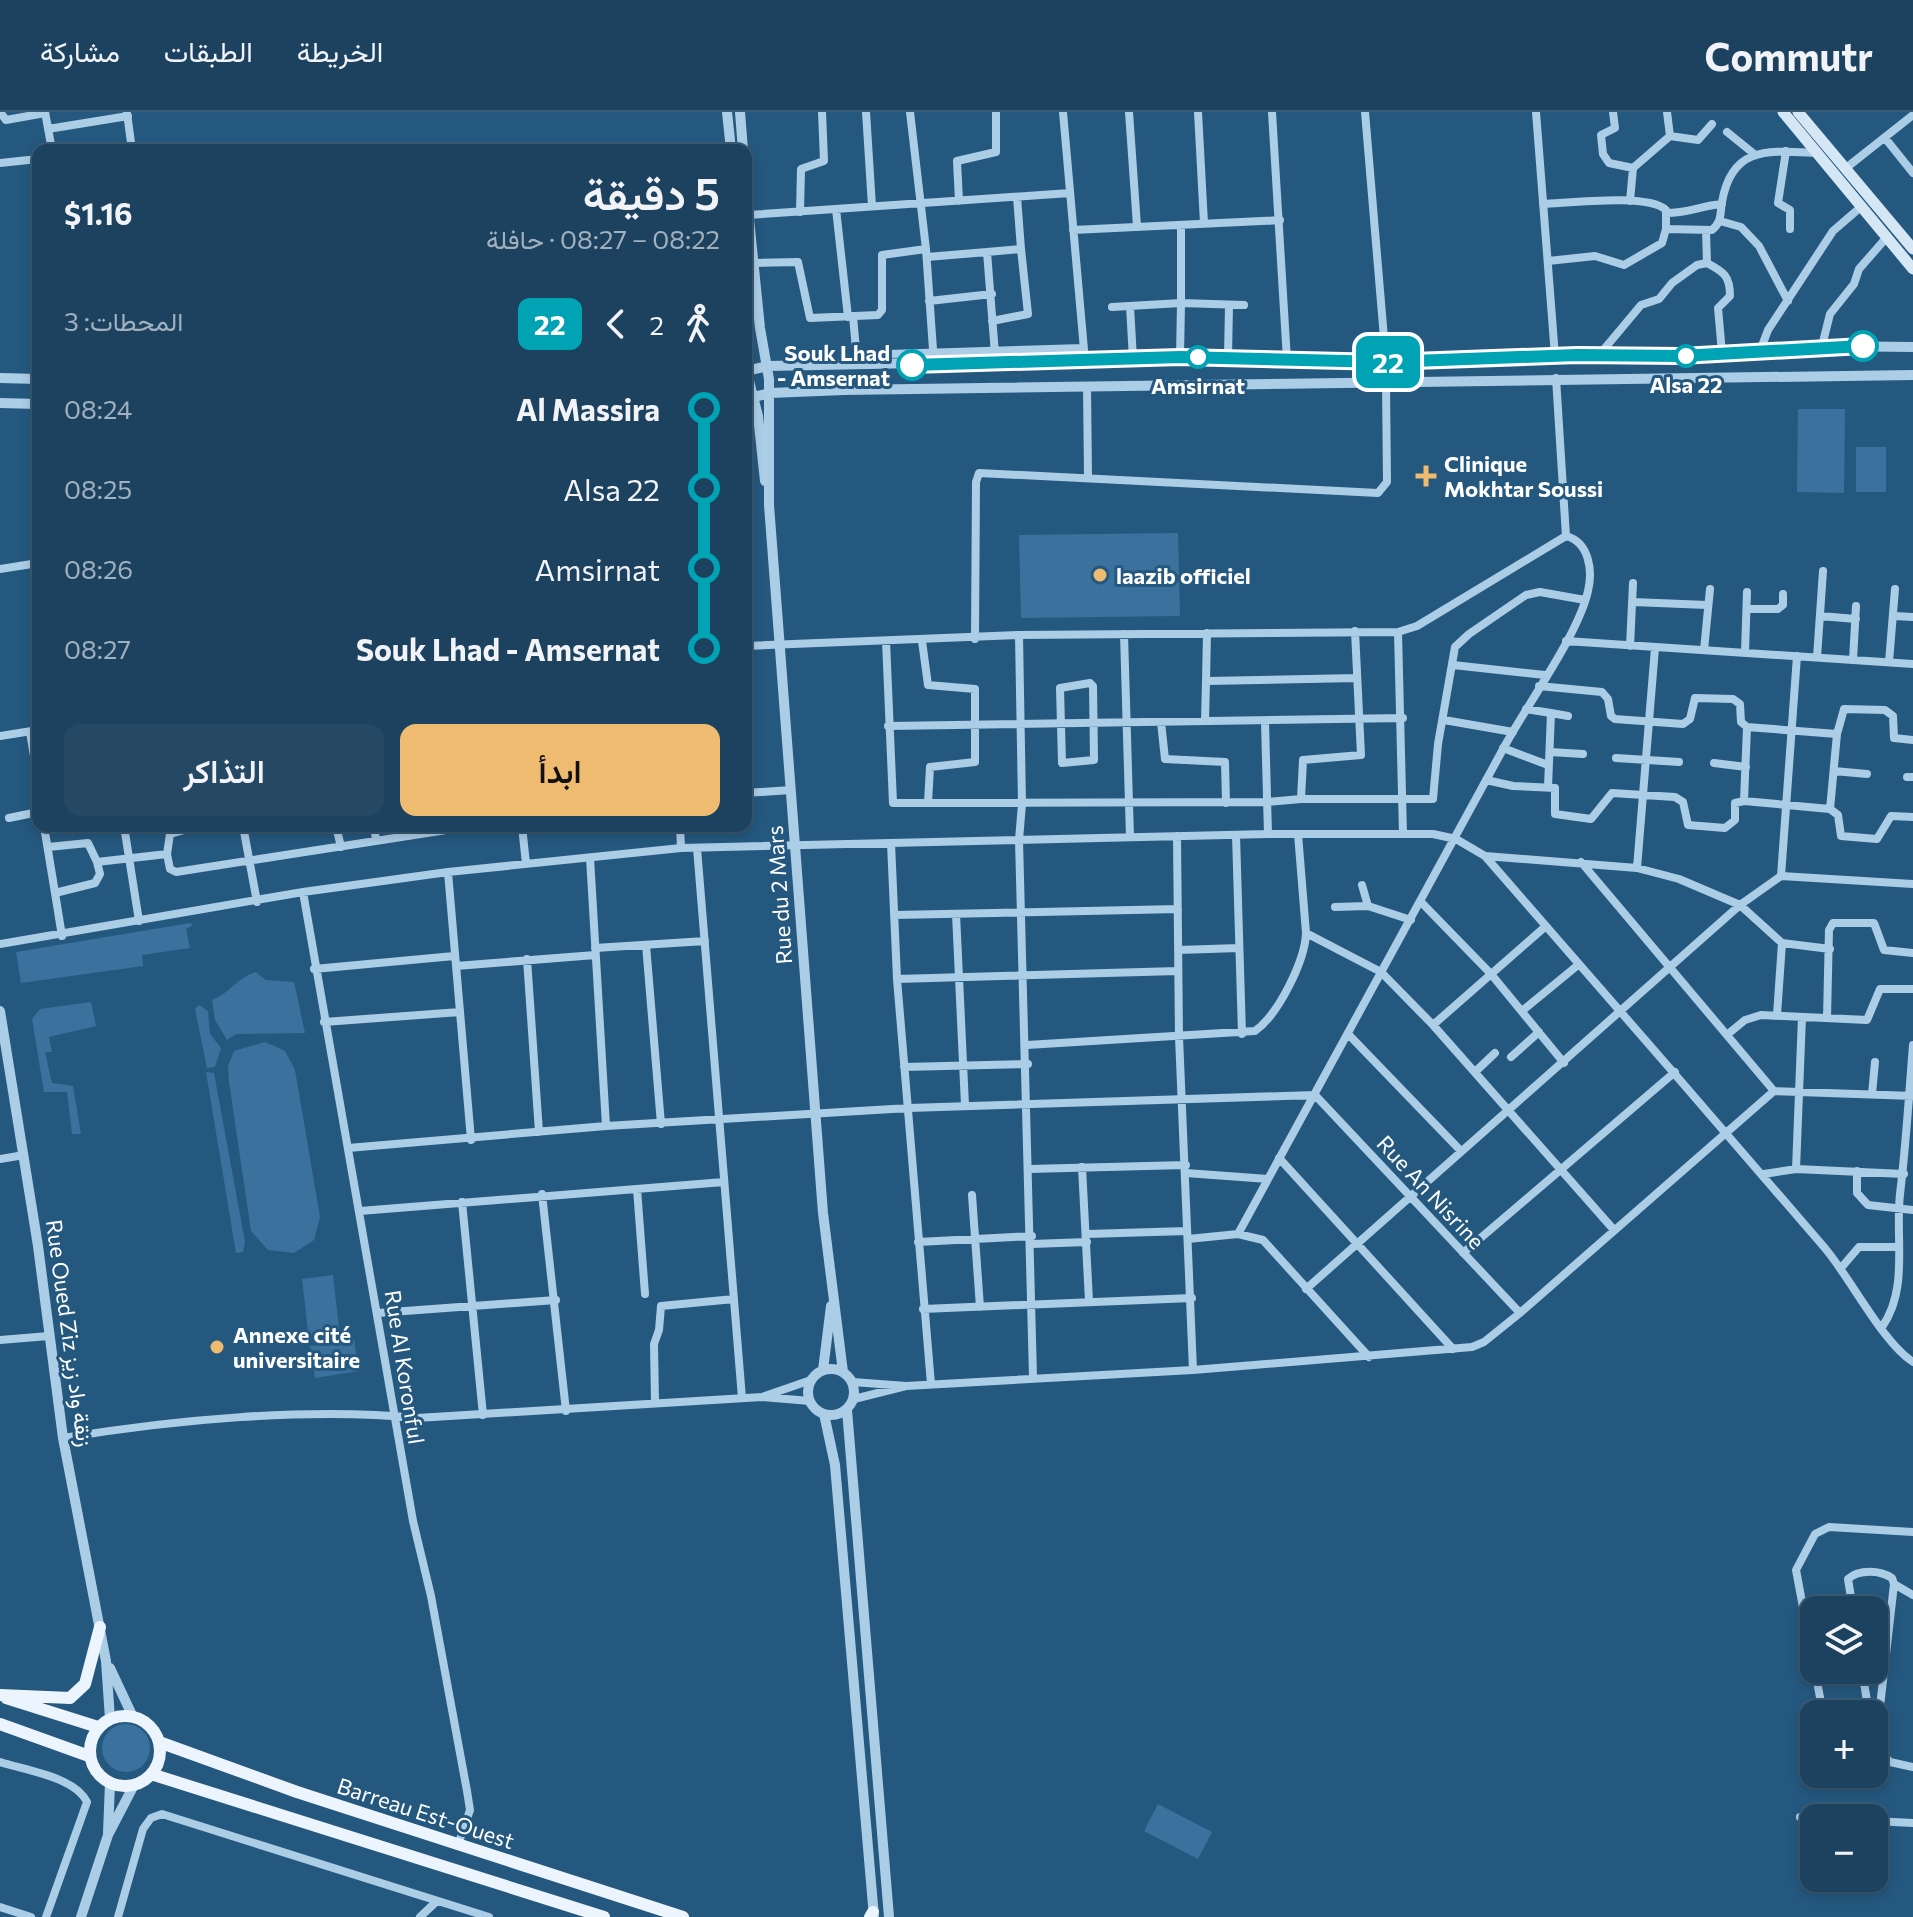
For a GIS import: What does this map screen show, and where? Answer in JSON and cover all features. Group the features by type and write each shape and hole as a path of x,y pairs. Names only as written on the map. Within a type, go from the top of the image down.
{"main road":[{"path":"1783,112 1913,269"},
{"path":"1798,112 1913,249"},
{"path":"0,1696 70,1698 85,1684 100,1627"},
{"path":"0,1696 98,1727"},
{"path":"133,1717 151,1727 159,1742 160,1754 151,1774 134,1785 110,1783 100,1777 89,1756 90,1741 98,1727 110,1719 133,1717"},
{"path":"0,1724 89,1756"},
{"name":"Barreau Est-Ouest","path":"159,1742 458,1845 683,1917"},
{"name":"Barreau Est-Ouest","path":"151,1774 604,1917"}],"street":[{"path":"0,112 4,120 45,112 51,144"},
{"path":"727,112 730,144"},
{"path":"740,112 743,144"},
{"path":"800,212 801,169 824,161 822,112"},
{"path":"866,112 872,206"},
{"path":"910,112 927,253 934,364"},
{"path":"959,201 957,161 996,152 996,112"},
{"path":"1063,112 1085,361"},
{"path":"1129,112 1137,226"},
{"path":"1198,112 1204,223"},
{"path":"1272,112 1287,360"},
{"path":"1365,112 1386,362"},
{"path":"1536,112 1555,356"},
{"path":"1613,112 1615,128 1601,135 1603,154 1609,163 1633,168"},
{"path":"1667,112 1670,136"},
{"path":"48,129 127,114 131,144"},
{"path":"1846,168 1913,116"},
{"path":"1630,201 1633,168 1670,136 1698,140 1712,124"},
{"path":"1727,132 1753,153 1818,153"},
{"path":"1885,138 1913,173"},
{"path":"1786,151 1778,203 1790,210 1790,229"},
{"path":"1666,229 1716,228 1728,179 1753,153"},
{"path":"0,163 32,160"},
{"path":"752,215 1070,193"},
{"path":"992,321 1028,314 1017,197"},
{"path":"1543,204 1630,201 1660,204 1666,213 1662,243 1624,265 1595,256 1548,261"},
{"path":"1666,213 1692,213 1700,206 1722,204"},
{"path":"1760,351 1768,330 1839,224 1862,206"},
{"path":"836,209 857,360"},
{"path":"1073,230 1280,220"},
{"path":"1720,221 1741,227 1759,246 1788,301"},
{"path":"1180,357 1181,226"},
{"path":"1706,230 1707,263"},
{"path":"1822,346 1830,314 1854,284 1859,269 1887,237"},
{"path":"753,263 798,262 809,317 851,316 882,312 880,259 883,253 1021,249"},
{"path":"987,252 995,358"},
{"name":"Rue du 2 Mars","path":"752,253 768,366 768,491 832,1296 843,1372"},
{"path":"1600,354 1641,305 1659,299 1672,283 1697,265 1707,263 1723,272 1730,282 1730,296 1718,308 1722,353"},
{"path":"929,301 992,294"},
{"path":"1112,307 1181,303 1244,305"},
{"path":"1228,357 1229,305"},
{"path":"1130,306 1133,359"},
{"path":"752,369 933,351 995,358 1085,361 1228,357 1386,362 1722,353 1822,346 1913,347"},
{"path":"857,360 934,364 1083,348"},
{"path":"752,397 770,393 1087,386 1228,387 1556,378 1791,379 1913,375"},
{"path":"0,378 32,379"},
{"path":"1556,378 1566,536"},
{"path":"975,639 976,477 984,471 1378,493 1387,482 1386,382"},
{"path":"1087,386 1088,476"},
{"path":"0,403 32,404"},
{"name":"Rue du 2 Mars","path":"752,413 768,491"},
{"path":"752,646 1019,635 1398,632 1417,626 1566,536 1576,539 1588,559 1589,580 1585,600 1566,641 1503,748 1238,1234"},
{"path":"0,569 32,564"},
{"path":"1817,657 1823,571"},
{"path":"1630,646 1633,583"},
{"path":"1704,650 1710,589"},
{"path":"1889,662 1895,589"},
{"path":"886,641 890,800 1022,804 1403,798 1430,801 1435,796 1438,744 1455,647 1526,595 1540,592 1585,600"},
{"path":"1745,652 1747,592"},
{"path":"1747,609 1778,609 1783,605 1783,594"},
{"path":"1633,602 1707,605"},
{"path":"1853,660 1856,606"},
{"path":"1820,616 1856,619"},
{"path":"1894,616 1913,617"},
{"path":"1301,799 1303,760 1360,757 1355,631"},
{"path":"1398,632 1403,718 1403,834"},
{"path":"1205,721 1207,633"},
{"path":"1124,634 1130,837"},
{"path":"1019,635 1022,804 1019,840 1026,974 1033,1377"},
{"path":"922,641 926,683 975,687 977,725 975,763 930,767 928,803"},
{"path":"1566,641 1913,664"},
{"path":"1637,868 1646,796 1655,648"},
{"path":"1781,876 1797,656"},
{"path":"1453,665 1545,675"},
{"path":"1206,681 1357,678"},
{"path":"1090,683 1093,686 1094,760 1061,762 1059,724 1061,686 1090,683"},
{"path":"1539,686 1602,692 1608,699 1613,718 1683,724 1690,719 1696,698 1733,699 1740,704 1741,722 1747,727 1837,734"},
{"path":"1526,709 1568,716"},
{"path":"1830,809 1837,734 1844,709 1885,710 1892,714 1894,738 1913,740"},
{"path":"1548,787 1551,713"},
{"path":"888,726 1403,718"},
{"path":"1444,720 1513,732"},
{"path":"1161,722 1165,759 1225,762 1226,803"},
{"path":"1265,722 1268,834"},
{"path":"1744,801 1747,727"},
{"path":"0,736 32,731"},
{"path":"1503,748 1548,765"},
{"path":"1550,752 1583,754"},
{"path":"1616,758 1679,762"},
{"path":"1714,763 1746,767"},
{"path":"1834,771 1867,774"},
{"path":"1486,780 1557,790 1555,814 1591,819 1609,794 1681,799 1688,825 1725,828 1735,820 1735,803 1744,801 1830,809 1838,815 1839,832 1844,836 1877,839 1891,816 1913,817"},
{"path":"752,793 791,790"},
{"path":"9,818 32,813"},
{"path":"45,832 62,936"},
{"path":"125,832 139,921"},
{"path":"177,832 170,834 167,854 170,869 176,872 341,847 405,832"},
{"path":"244,832 257,902"},
{"path":"337,832 341,847"},
{"path":"375,832 376,840"},
{"path":"523,832 526,864"},
{"path":"680,832 681,848"},
{"path":"0,944 62,936 303,892 448,872 681,848 1268,834 1403,834 1456,839 1485,856 1675,1072 1764,1174 1841,1268 1882,1327 1913,1362"},
{"path":"1027,1045 1255,1031 1267,1021 1302,960 1306,933 1298,834"},
{"path":"1236,835 1242,1034"},
{"path":"1177,836 1179,1037 1193,1370"},
{"path":"48,847 88,843 100,874 95,883 55,893"},
{"path":"891,843 897,979 931,1384"},
{"path":"697,848 742,1398"},
{"path":"97,862 167,854"},
{"path":"1485,856 1637,868 1693,883 1740,905 1782,943 1830,949"},
{"path":"590,858 606,1126"},
{"path":"1581,862 1774,1091"},
{"path":"448,872 471,1140"},
{"path":"1306,1289 1740,905 1781,876 1913,884"},
{"path":"1362,885 1368,906"},
{"name":"Rue Al Koronful","path":"303,892 394,1417 470,1810 458,1845"},
{"path":"1421,902 1491,974 1564,1063"},
{"path":"1335,907 1368,906 1411,920"},
{"path":"894,915 1178,909"},
{"path":"956,914 965,1105"},
{"path":"1827,1018 1829,930 1838,921 1874,923 1882,949 1913,953"},
{"path":"1433,1025 1546,926"},
{"path":"1306,933 1381,972 1510,1110 1614,1230"},
{"path":"456,966 705,941"},
{"path":"1777,1015 1782,943"},
{"path":"646,945 661,1124"},
{"path":"1178,950 1239,948"},
{"path":"314,969 454,956"},
{"path":"527,959 539,1132"},
{"path":"1522,1011 1578,965"},
{"path":"897,979 1178,971"},
{"path":"1728,1034 1750,1017 1777,1015 1867,1020 1880,989 1913,989"},
{"name":"Rue Oued Ziz زنقة واد زيز","path":"0,1011 24,1155 63,1438 106,1661 110,1719"},
{"path":"324,1022 460,1012"},
{"path":"1796,1169 1802,1017"},
{"path":"1511,1057 1539,1032"},
{"path":"1349,1035 1461,1151"},
{"path":"1882,1327 1896,1302 1899,1209 1913,1045"},
{"path":"1475,1072 1495,1053"},
{"path":"1872,1094 1875,1062"},
{"path":"904,1067 1028,1064"},
{"path":"1463,1253 1675,1072"},
{"path":"762,1397 811,1380 823,1370 843,1372 853,1382 906,1386 1369,1357 1453,1349 1484,1342 1774,1091 1911,1096"},
{"path":"348,1148 471,1140 606,1126 909,1108 1315,1095"},
{"name":"Rue An Nisrine","path":"1315,1095 1520,1313"},
{"path":"0,1159 24,1155"},
{"path":"1279,1158 1453,1349"},
{"path":"1082,1167 1089,1301"},
{"path":"1029,1169 1186,1169 1268,1179"},
{"path":"1764,1174 1796,1169 1904,1174"},
{"path":"1857,1171 1857,1193 1866,1204 1913,1210"},
{"path":"360,1211 542,1194 724,1182"},
{"path":"637,1189 645,1294"},
{"path":"542,1194 566,1411"},
{"path":"972,1195 980,1307"},
{"path":"462,1202 483,1415"},
{"path":"918,1242 975,1238 1032,1240 1256,1236 1270,1245 1369,1357"},
{"path":"1841,1268 1859,1247 1898,1247"},
{"name":"Rue du 2 Mars","path":"823,1370 832,1296"},
{"path":"923,1309 1192,1298"},
{"path":"655,1402 654,1344 661,1306 734,1299"},
{"path":"378,1313 556,1300"},
{"path":"0,1340 49,1336"},
{"path":"810,1401 811,1380"},
{"path":"853,1382 854,1399 847,1410 889,1917"},
{"path":"854,1399 906,1386"},
{"path":"63,1438 306,1414 394,1417 483,1415 762,1397 810,1401 824,1414 836,1480 872,1915"},
{"path":"824,1414 847,1410"},
{"path":"1801,1596 1796,1570 1815,1534 1829,1527 1913,1532"},
{"path":"1851,1596 1848,1579 1854,1574 1888,1574 1894,1584 1913,1595"},
{"path":"1880,1700 1894,1584"},
{"name":"Rue Oued Ziz زنقة واد زيز","path":"106,1661 133,1717"},
{"path":"1888,1760 1913,1767"},
{"path":"0,1762 81,1792 87,1802 46,1917"},
{"path":"108,1835 110,1783"},
{"path":"81,1917 108,1835 134,1785"},
{"path":"118,1917 143,1829 151,1818 162,1814 489,1917"},
{"path":"1888,1822 1913,1823"},
{"path":"420,1917 437,1901"},
{"path":"0,1907 31,1917"}],"shaded area":[{"path":"1798,409 1845,409 1844,493 1797,492"},
{"path":"1856,447 1886,447 1886,492 1856,492"},
{"name":"laazib officiel","path":"1178,533 1180,616 1021,618 1019,535"},
{"path":"190,923 193,925 186,929 190,948 142,955 143,966 21,983 16,952"},
{"path":"256,972 266,980 294,982 305,1033 236,1034 227,1040 215,1020 212,1000"},
{"path":"91,1002 96,1026 49,1037 52,1052 45,1052 52,1083 73,1086 81,1134 72,1134 67,1092 44,1092 32,1019 40,1009"},
{"path":"199,1005 208,1011 210,1034 221,1048 215,1067 207,1068 195,1009"},
{"path":"265,1042 285,1051 295,1070 320,1217 314,1240 294,1253 268,1250 251,1231 229,1082 228,1066 234,1051"},
{"path":"206,1072 214,1073 245,1242 243,1252 236,1253"},
{"path":"333,1275 340,1337 309,1341 302,1279"},
{"path":"354,1340 359,1371 315,1378 310,1346"},
{"path":"126,1724 135,1725 143,1731 149,1739 149,1757 143,1765 135,1771 126,1772 117,1771 109,1765 103,1757 102,1748 103,1739 109,1731 117,1725"},
{"path":"1158,1804 1212,1832 1198,1859 1144,1831"}],"bus line":[{"name":"22","path":"912,365 1180,357 1386,362 1600,354 1681,356 1863,346"}],"place":[{"name":"Alsa 22","path":"1686,356"},
{"name":"Amsirnat","path":"1198,357"},
{"name":"Souk Lhad - Amsernat","path":"912,365"},
{"name":"Clinique Mokhtar Soussi","path":"1426,476"},
{"name":"laazib officiel","path":"1100,575"},
{"name":"Annexe cité universitaire","path":"217,1347"}]}
